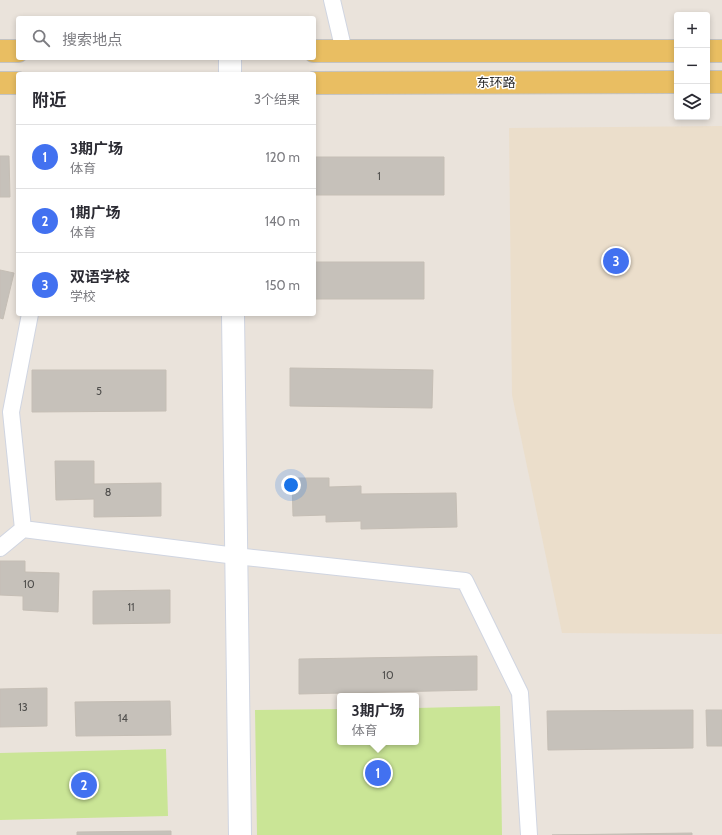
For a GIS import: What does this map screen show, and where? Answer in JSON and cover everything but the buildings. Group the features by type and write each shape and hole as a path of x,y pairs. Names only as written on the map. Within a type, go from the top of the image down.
{"main road":[{"path":"0,51 16,51"},
{"path":"316,51 674,51"},
{"path":"710,51 722,51"},
{"name":"东环路","path":"316,83 674,82"},
{"path":"710,82 722,82"},
{"path":"0,83 16,83"}],"street":[{"path":"332,0 344,51"},
{"path":"230,60 230,72"},
{"path":"22,528 11,412 30,316"},
{"path":"233,316 240,835"},
{"path":"0,548 22,528 236,556 465,581 520,693 528,835"}],"shaded area":[{"path":"722,126 722,634 562,633 512,395 509,128"}],"green space":[{"path":"500,706 502,835 257,835 255,710 337,709 337,745 419,745 419,708"},
{"path":"166,749 168,816 0,820 0,753"}],"place":[{"name":"双语学校","path":"616,261"},
{"name":"3期广场","path":"378,773"},
{"name":"1期广场","path":"84,785"}]}
